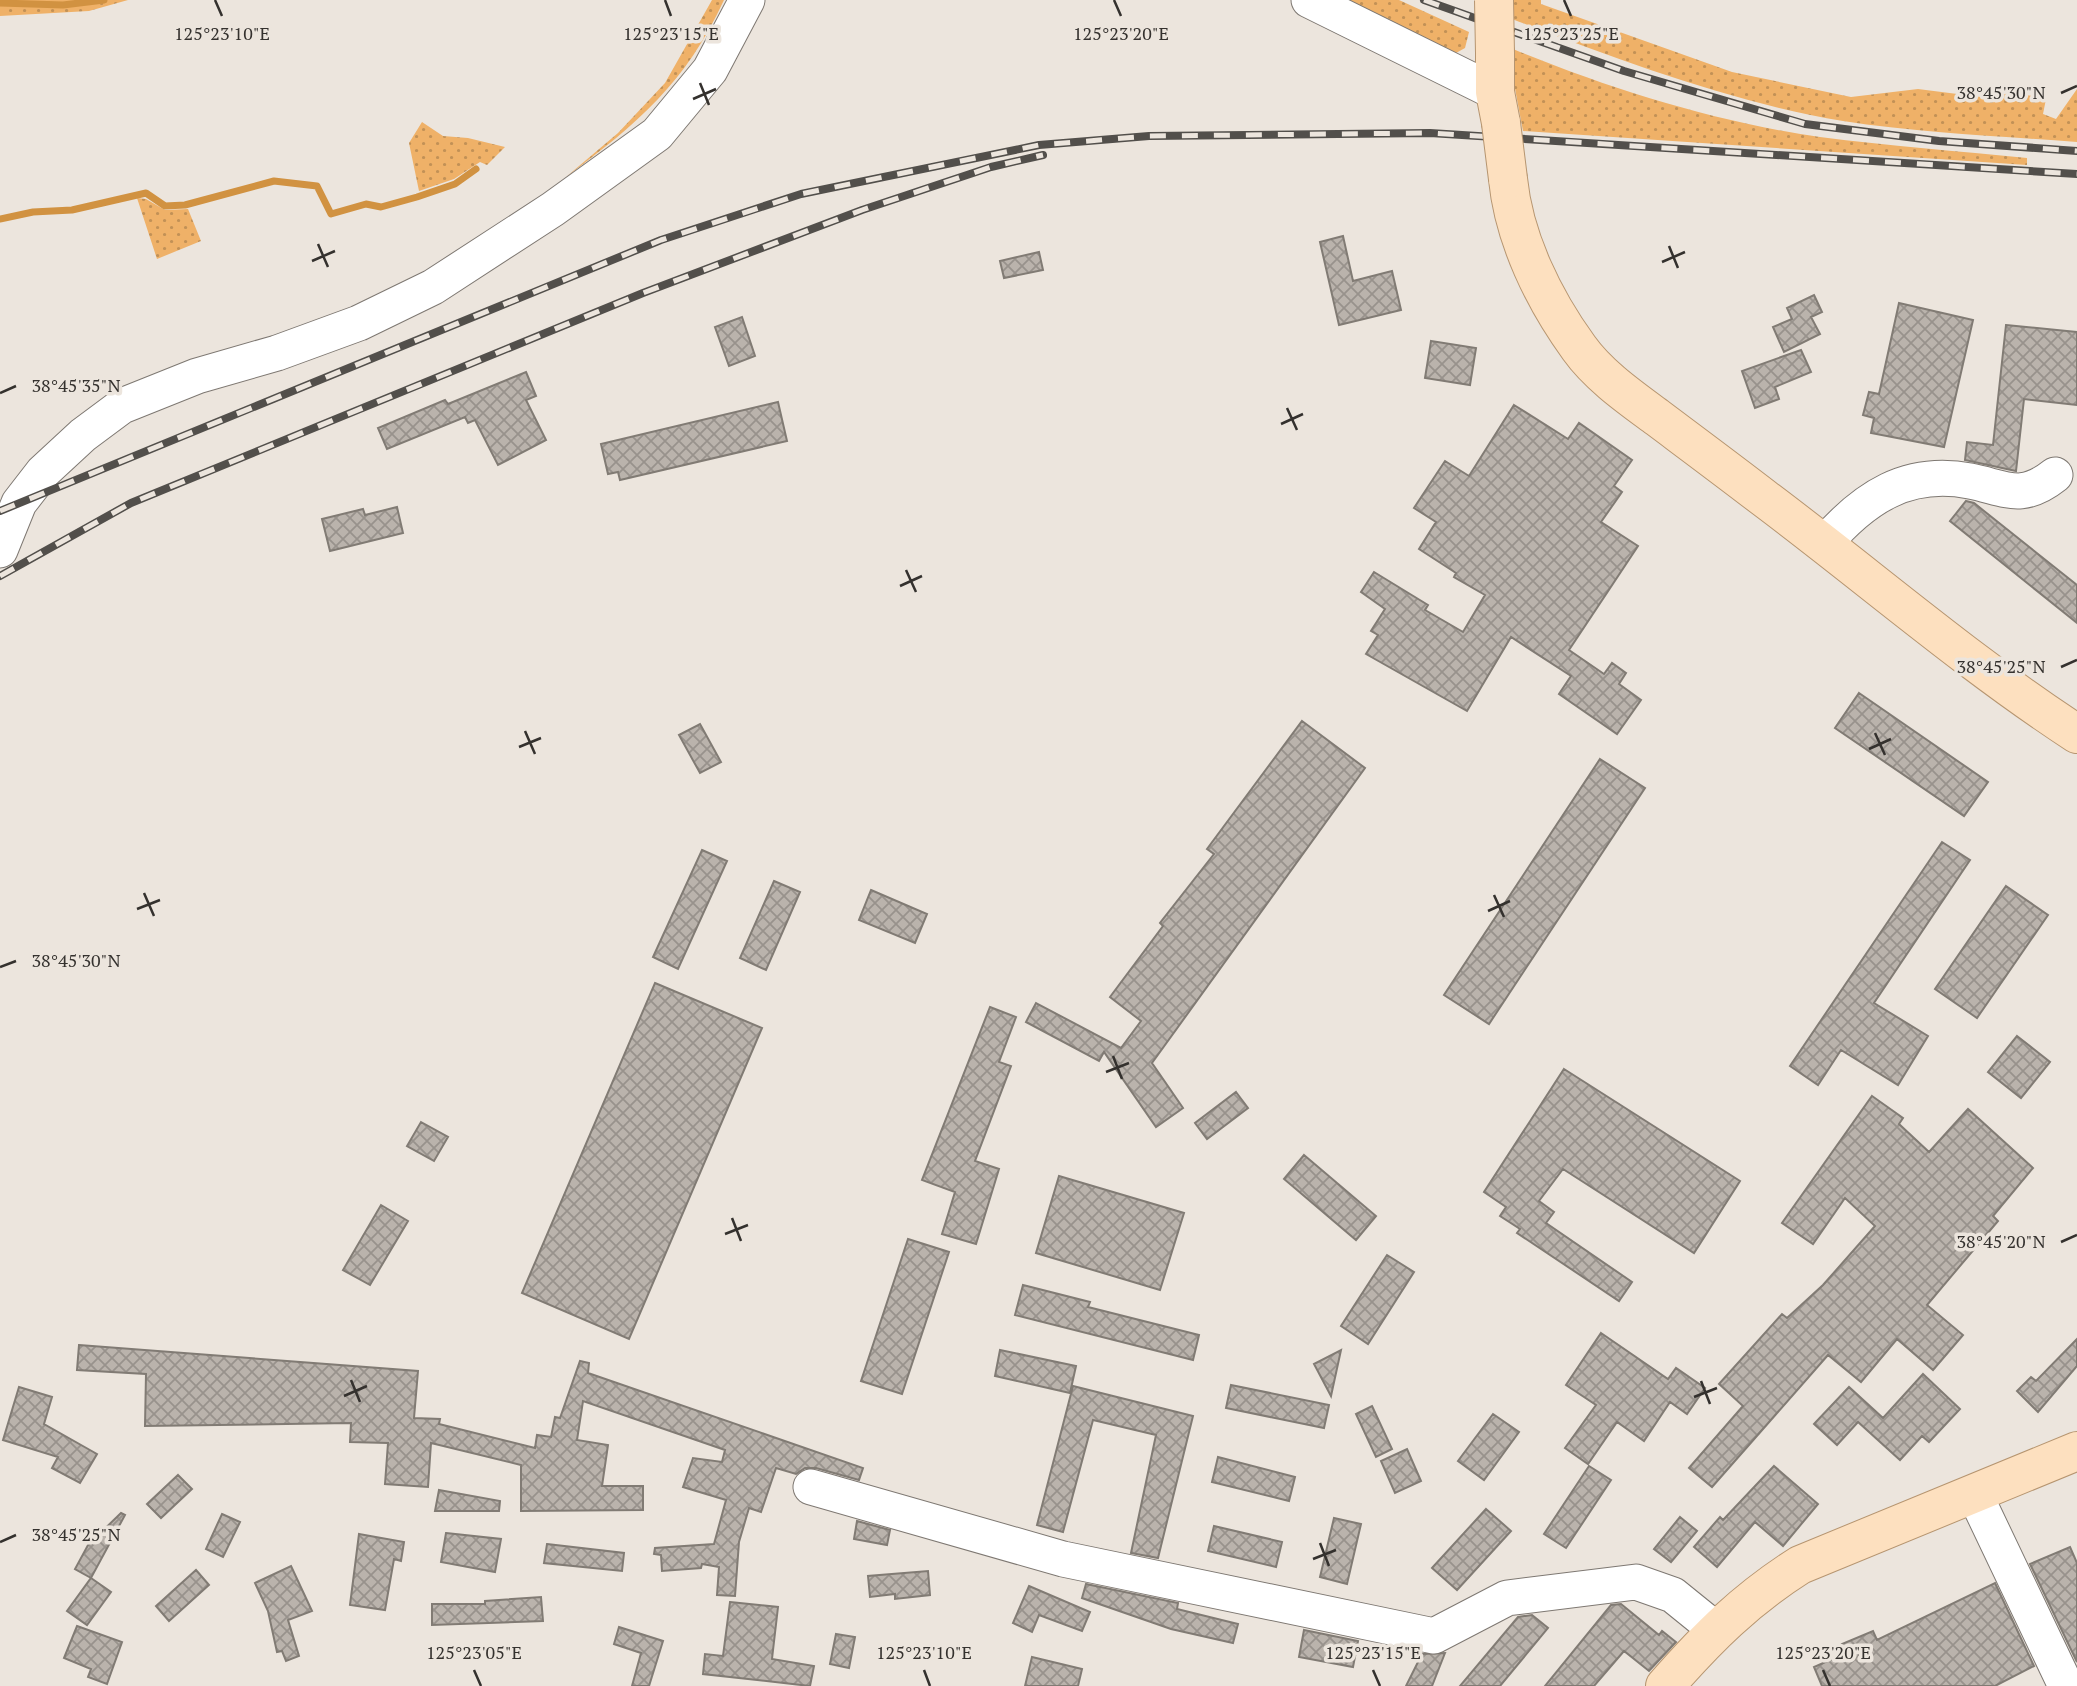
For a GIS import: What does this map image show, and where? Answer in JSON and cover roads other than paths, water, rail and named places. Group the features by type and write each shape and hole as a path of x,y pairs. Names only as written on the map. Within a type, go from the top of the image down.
{"main road":[{"path":"1494,0 1498,107 1511,210 1530,259 1556,311 1580,350 1622,391 1825,543 2033,705 2077,734"},
{"path":"1665,1686 1715,1629 1759,1592 1800,1565 2077,1451"}],"street":[{"path":"0,550 19,503 43,472 83,435 122,406 197,376 277,353 359,323 433,287 553,209 657,134 710,70 747,0"},
{"path":"1309,0 1498,107"},
{"path":"1825,543 1849,515 1868,501 1914,482 1943,478 1970,481 2006,491 2026,492 2055,475"},
{"path":"811,1487 1063,1559 1434,1636 1507,1598 1636,1582 1673,1595 1715,1629"},
{"path":"1974,1493 2066,1686"}],"waterway":[{"path":"0,3 63,5 104,0"},
{"path":"0,219 33,212 72,210 146,193 165,206 185,205 274,181 317,186 331,214 366,204 381,207 417,197 455,184 476,169"}],"railway":[{"path":"1424,0 1624,71 1805,124 1939,141 2077,151"},
{"path":"0,511 661,240 801,194 1039,145 1149,136 1430,133 2077,174"},
{"path":"0,576 131,503 643,293 862,210 991,167 1043,155"}]}
